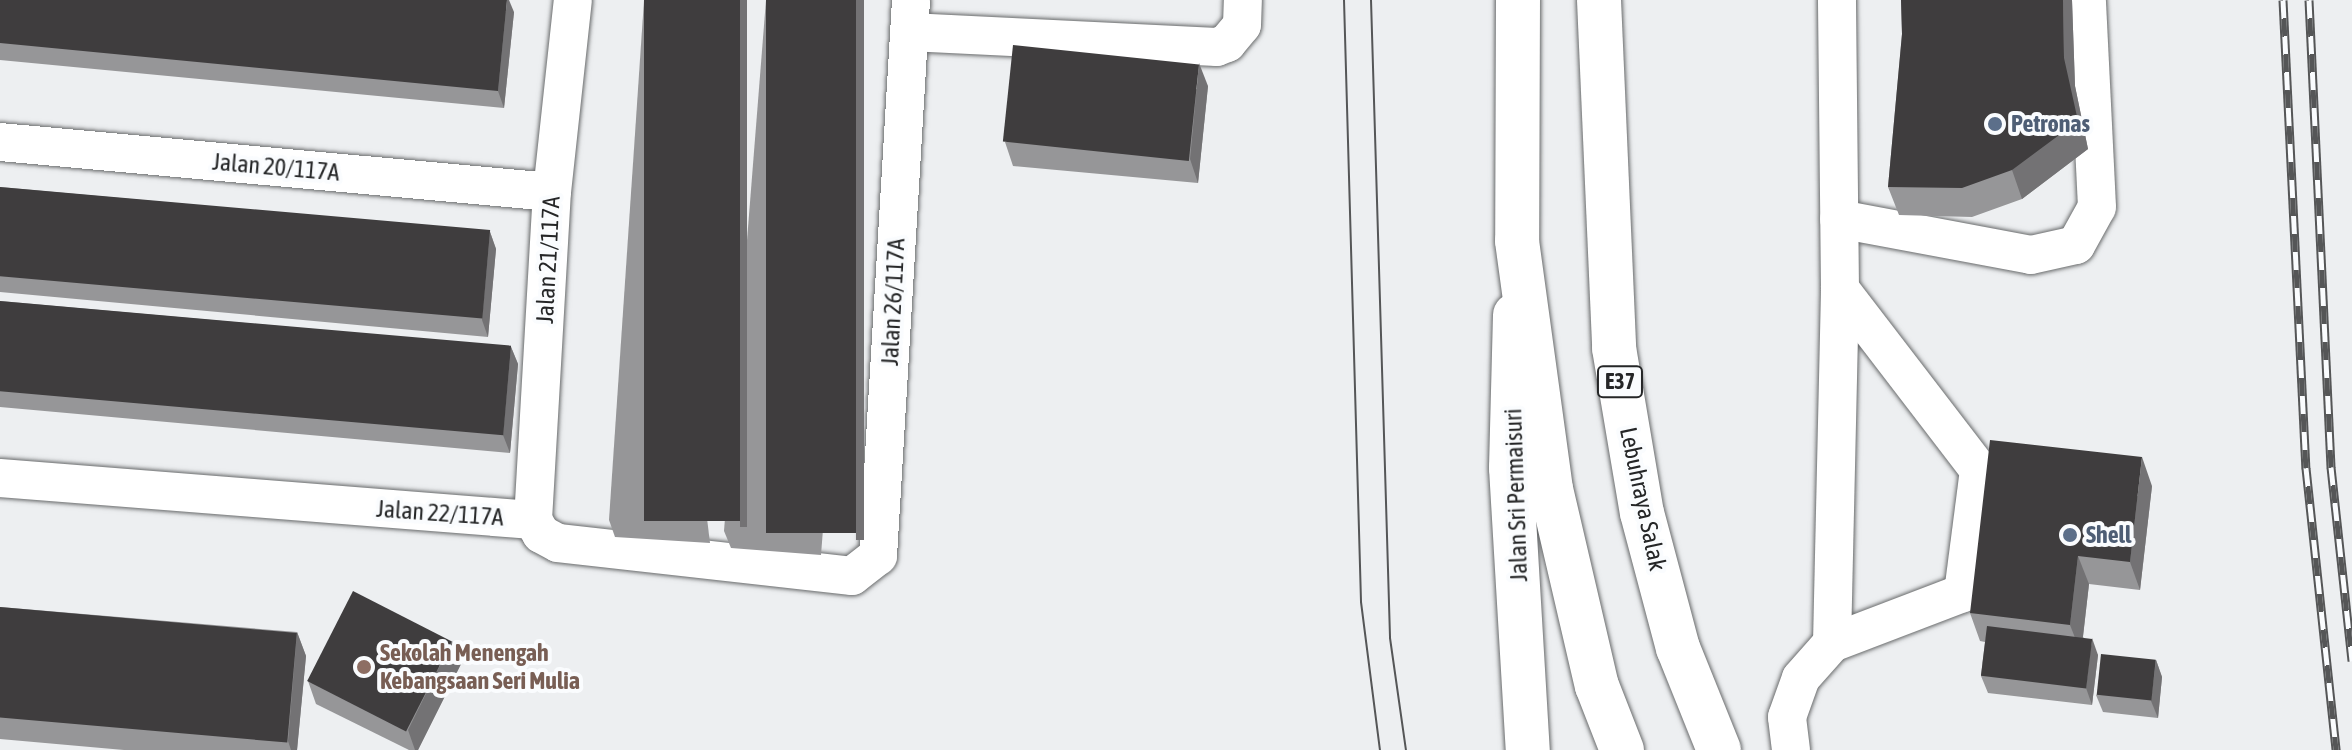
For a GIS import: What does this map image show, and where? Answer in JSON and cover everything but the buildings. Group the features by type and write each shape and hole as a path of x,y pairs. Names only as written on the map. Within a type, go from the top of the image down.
{"main road":[{"path":"1518,0 1517,241 1551,489 1597,686 1622,750"},
{"name":"Lebuhraya Salak","path":"1599,0 1614,348 1642,513 1678,648 1719,750"},
{"name":"Jalan Sri Permaisuri","path":"1517,241 1511,468 1528,750"}],"street":[{"name":"Jalan 21/117A","path":"533,520 552,192 573,0"},
{"path":"925,16 1217,47 1227,43 1242,25 1243,0"},
{"path":"1832,643 1840,289 1837,0"},
{"path":"1839,219 2031,255 2076,245 2097,207 2087,0"},
{"name":"Jalan 26/117A","path":"867,568 878,556 925,16"},
{"name":"Jalan 20/117A","path":"0,142 552,192"},
{"path":"1791,750 1787,717 1801,678 1832,643 1963,593 1979,470 1840,289"},
{"name":"Jalan 22/117A","path":"0,478 533,520 541,534 558,543 852,576 867,568"}],"tram line":[{"path":"1344,0 1361,602 1380,750"},
{"path":"1371,0 1390,638 1406,750"}],"railway":[{"path":"2283,0 2306,468 2336,750"},
{"path":"2309,0 2331,467 2352,661"}],"place":[{"name":"Petronas","path":"1995,124"},
{"name":"Shell","path":"2070,535"},
{"name":"Sekolah Menengah Kebangsaan Seri Mulia","path":"364,667"}]}
